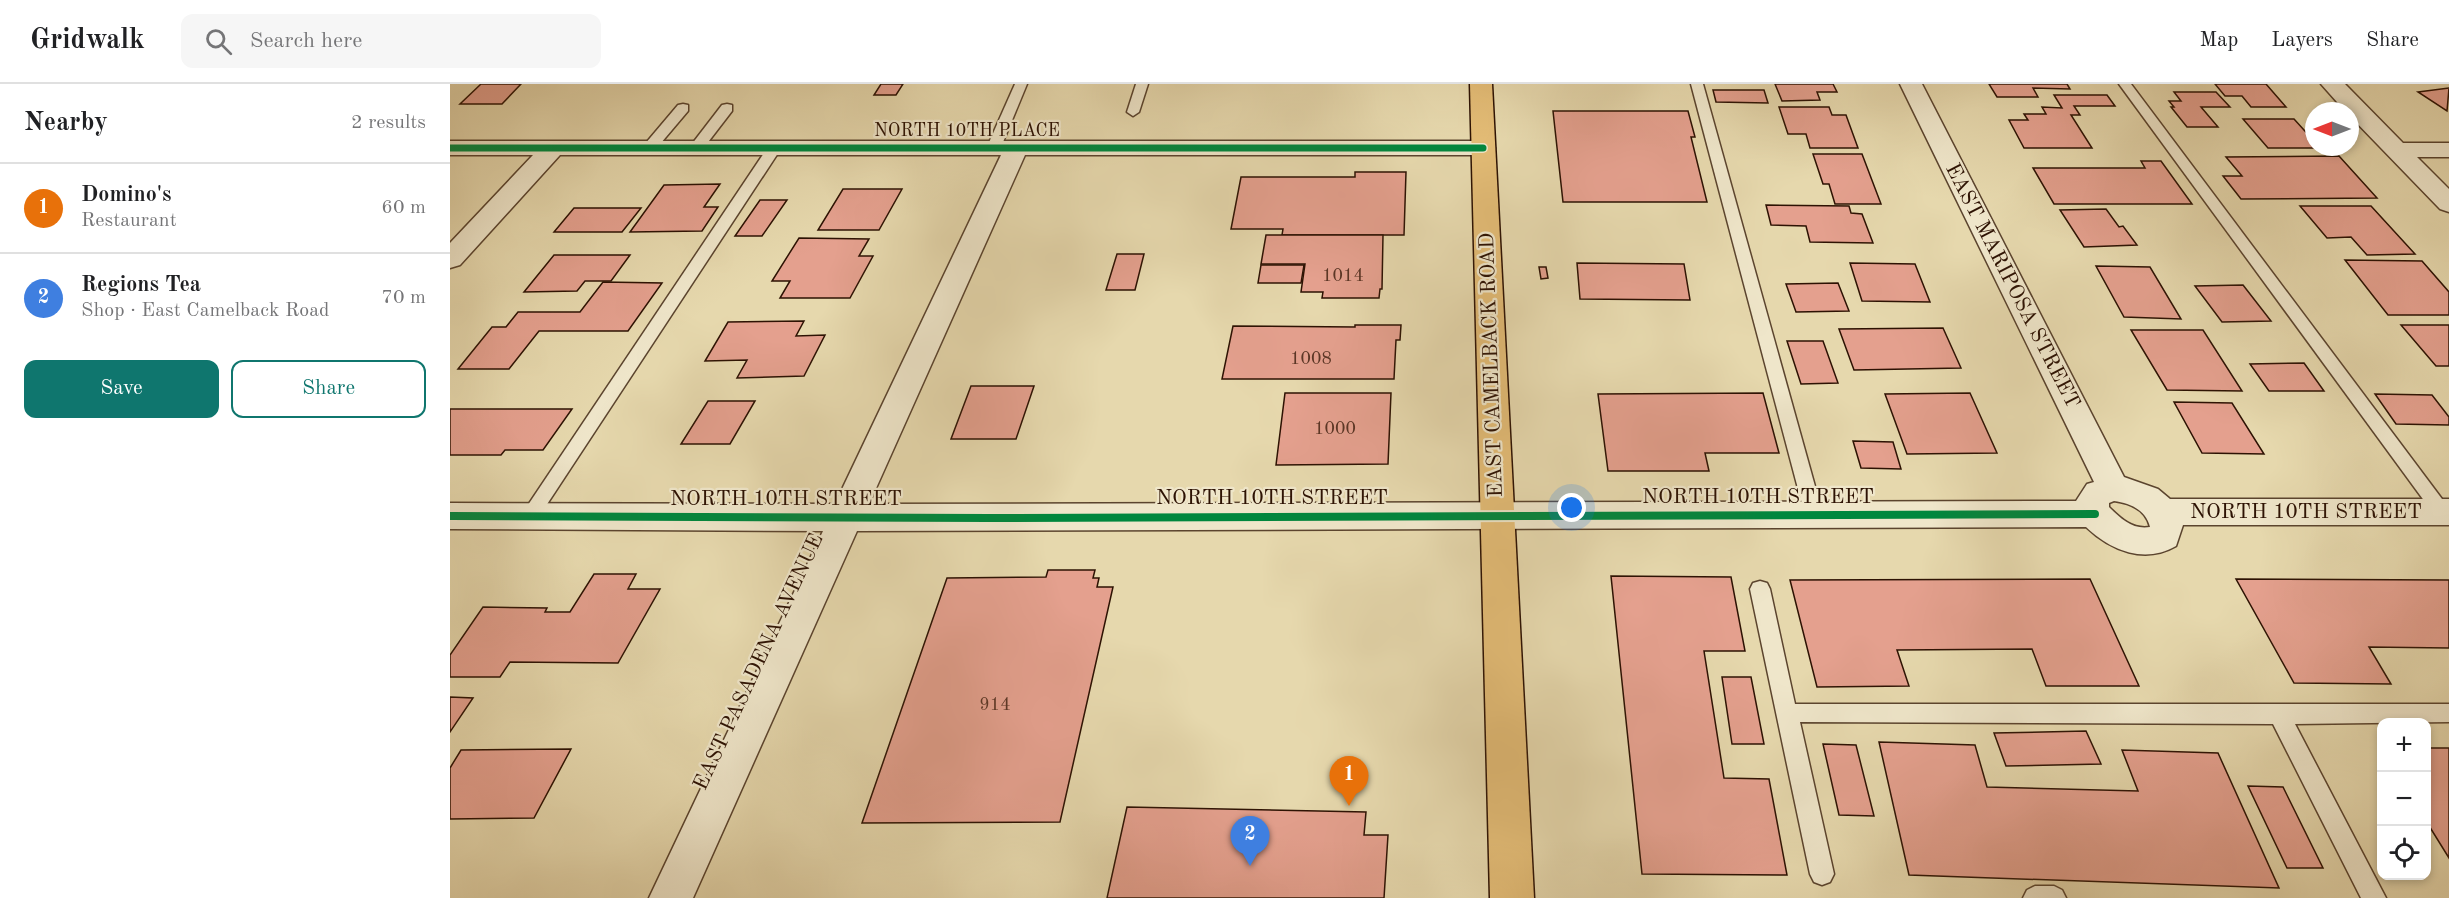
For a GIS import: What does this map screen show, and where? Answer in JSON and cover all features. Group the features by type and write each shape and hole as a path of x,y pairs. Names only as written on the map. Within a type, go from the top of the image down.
{"main road":[{"name":"EAST CAMELBACK ROAD","path":"1481,84 1512,898"}],"street":[{"name":"EAST MARIPOSA STREET","path":"1911,84 2104,501"},
{"path":"2332,84 2449,204"},
{"path":"450,259 554,147"},
{"name":"EAST PASADENA AVENUE","path":"671,898 845,517 1006,147"},
{"name":"NORTH 10TH PLACE","path":"450,148 1483,148"},
{"path":"2396,150 2449,150"},
{"name":"NORTH 10TH STREET","path":"450,516 1815,515 2104,501 2135,491 2147,496 2163,512 2167,529 2156,540 2145,542 2121,537 2100,522 2104,501"},
{"name":"NORTH 10TH STREET","path":"2163,512 2445,512"}],"lane":[{"path":"1006,147 1021,84"},
{"path":"1133,112 1142,84"},
{"path":"1697,84 1815,515"},
{"path":"2125,84 2445,512"},
{"path":"650,147 683,108"},
{"path":"697,147 727,108"},
{"path":"530,516 775,147"},
{"path":"1760,589 1822,873"},
{"path":"1787,713 2279,715 2449,713"},
{"path":"2279,715 2374,898"},
{"path":"2035,898 2054,898"}],"building":[{"path":"481,84 521,84 502,104 460,104"},
{"path":"881,84 903,84 896,95 874,95"},
{"path":"1775,84 1833,84 1837,92 1817,92 1820,100 1782,101"},
{"path":"1989,84 2067,84 2070,89 2033,88 2038,97 1997,97"},
{"path":"2215,84 2266,84 2286,107 2251,107 2242,96 2225,96"},
{"path":"2449,88 2447,111 2418,92"},
{"path":"1713,90 1764,90 1768,103 1716,102"},
{"path":"2174,92 2216,92 2230,107 2201,107 2218,127 2187,127 2171,107 2174,107 2169,101 2181,101"},
{"path":"2054,95 2107,95 2115,106 2074,106 2080,115 2071,115 2092,148 2024,148 2009,120 2028,120 2024,114 2046,114 2042,107 2062,108"},
{"path":"1779,107 1829,107 1832,115 1846,115 1858,148 1810,148 1806,134 1788,134"},
{"path":"1553,111 1688,111 1695,137 1691,137 1707,202 1563,202"},
{"path":"2243,119 2294,119 2305,131 2305,148 2268,148"},
{"path":"1813,154 1862,154 1881,204 1835,204 1829,184 1823,184"},
{"path":"2339,156 2377,198 2241,199 2223,176 2242,176 2226,157"},
{"path":"2141,161 2161,161 2192,204 2054,204 2033,168 2145,168"},
{"path":"1355,172 1406,172 1404,235 1282,235 1283,229 1231,229 1241,177 1355,177"},
{"path":"720,184 704,207 718,207 702,231 630,232 664,185"},
{"path":"843,189 902,189 879,230 818,230"},
{"path":"760,200 787,200 762,236 735,236"},
{"path":"1766,205 1849,206 1851,213 1862,214 1873,243 1810,242 1806,226 1771,225"},
{"path":"2300,206 2371,206 2415,254 2367,255 2351,237 2327,238"},
{"path":"574,208 641,208 622,232 554,232"},
{"path":"2106,209 2119,227 2123,226 2137,245 2084,247 2060,210"},
{"path":"1266,235 1383,235 1382,289 1380,289 1379,298 1322,298 1323,292 1301,292 1305,264 1261,264"},
{"path":"799,238 869,239 859,256 873,256 850,298 780,298 790,281 772,281"},
{"path":"1117,254 1144,254 1135,290 1106,290"},
{"path":"554,255 630,255 611,281 585,281 577,291 524,292"},
{"path":"2345,260 2422,261 2449,292 2449,315 2388,315"},
{"path":"1577,263 1684,264 1690,300 1580,299"},
{"path":"1850,263 1915,264 1930,302 1862,301"},
{"path":"1261,265 1304,265 1301,283 1258,283"},
{"path":"2096,266 2150,267 2181,319 2124,317"},
{"path":"1539,267 1546,267 1548,278 1541,279"},
{"path":"603,282 662,283 628,331 539,331 509,369 458,369 492,327 506,327 518,312 580,312"},
{"path":"1838,283 1849,311 1796,312 1786,284"},
{"path":"2243,285 2271,321 2222,322 2195,286"},
{"path":"804,321 796,336 825,335 804,376 737,378 747,360 705,361 728,322"},
{"path":"1355,325 1401,325 1400,340 1396,340 1394,379 1222,379 1233,326 1355,327"},
{"path":"2401,325 2449,325 2449,366 2436,366"},
{"path":"1943,328 1961,368 1854,370 1839,329"},
{"path":"2131,330 2203,330 2242,391 2167,390"},
{"path":"1787,341 1823,341 1838,383 1801,384"},
{"path":"2304,363 2324,391 2269,391 2250,364"},
{"path":"971,386 1034,386 1016,439 951,439"},
{"path":"1285,393 1391,393 1388,464 1276,465"},
{"path":"1763,393 1779,453 1705,453 1709,471 1608,471 1598,394"},
{"path":"1970,393 1997,453 1907,454 1885,394"},
{"path":"2375,394 2432,395 2449,417 2449,425 2396,424"},
{"path":"708,401 755,401 730,444 681,444"},
{"path":"2174,402 2232,403 2264,454 2202,453"},
{"path":"450,409 572,409 543,450 505,450 501,455 450,455"},
{"path":"1853,441 1893,442 1901,469 1861,468"},
{"path":"1048,570 1095,570 1093,578 1099,578 1097,587 1113,587 1060,822 862,823 947,578 1046,577"},
{"path":"594,574 636,574 628,589 660,589 618,663 510,662 500,677 450,677 450,655 483,607 547,608 545,612 570,612"},
{"path":"1611,576 1731,577 1745,651 1704,651 1724,778 1769,779 1787,875 1642,874"},
{"path":"2090,579 2139,686 2046,686 2032,649 1897,650 1909,686 1817,687 1790,580"},
{"path":"2236,579 2449,580 2449,648 2369,647 2391,684 2294,683"},
{"path":"1722,677 1751,677 1764,744 1732,744"},
{"path":"450,697 473,698 450,732"},
{"path":"2086,731 2101,764 2006,766 1994,733"},
{"path":"1879,742 1975,745 1987,787 2138,791 2122,750 2218,753 2279,888 1909,875"},
{"path":"1823,744 1856,745 1874,816 1839,815"},
{"path":"2431,748 2449,748 2449,858 2431,829"},
{"path":"571,749 534,818 450,819 450,768 461,750"},
{"path":"2248,786 2283,787 2323,868 2287,868"},
{"path":"1127,807 1366,812 1364,835 1388,835 1384,898 1107,898"}],"cycle path":[{"path":"450,148 1483,148"},
{"path":"450,516 990,518 2095,514"}],"place":[{"name":"Domino's","path":"1349,806"},
{"name":"Regions Tea","path":"1250,866"}]}
